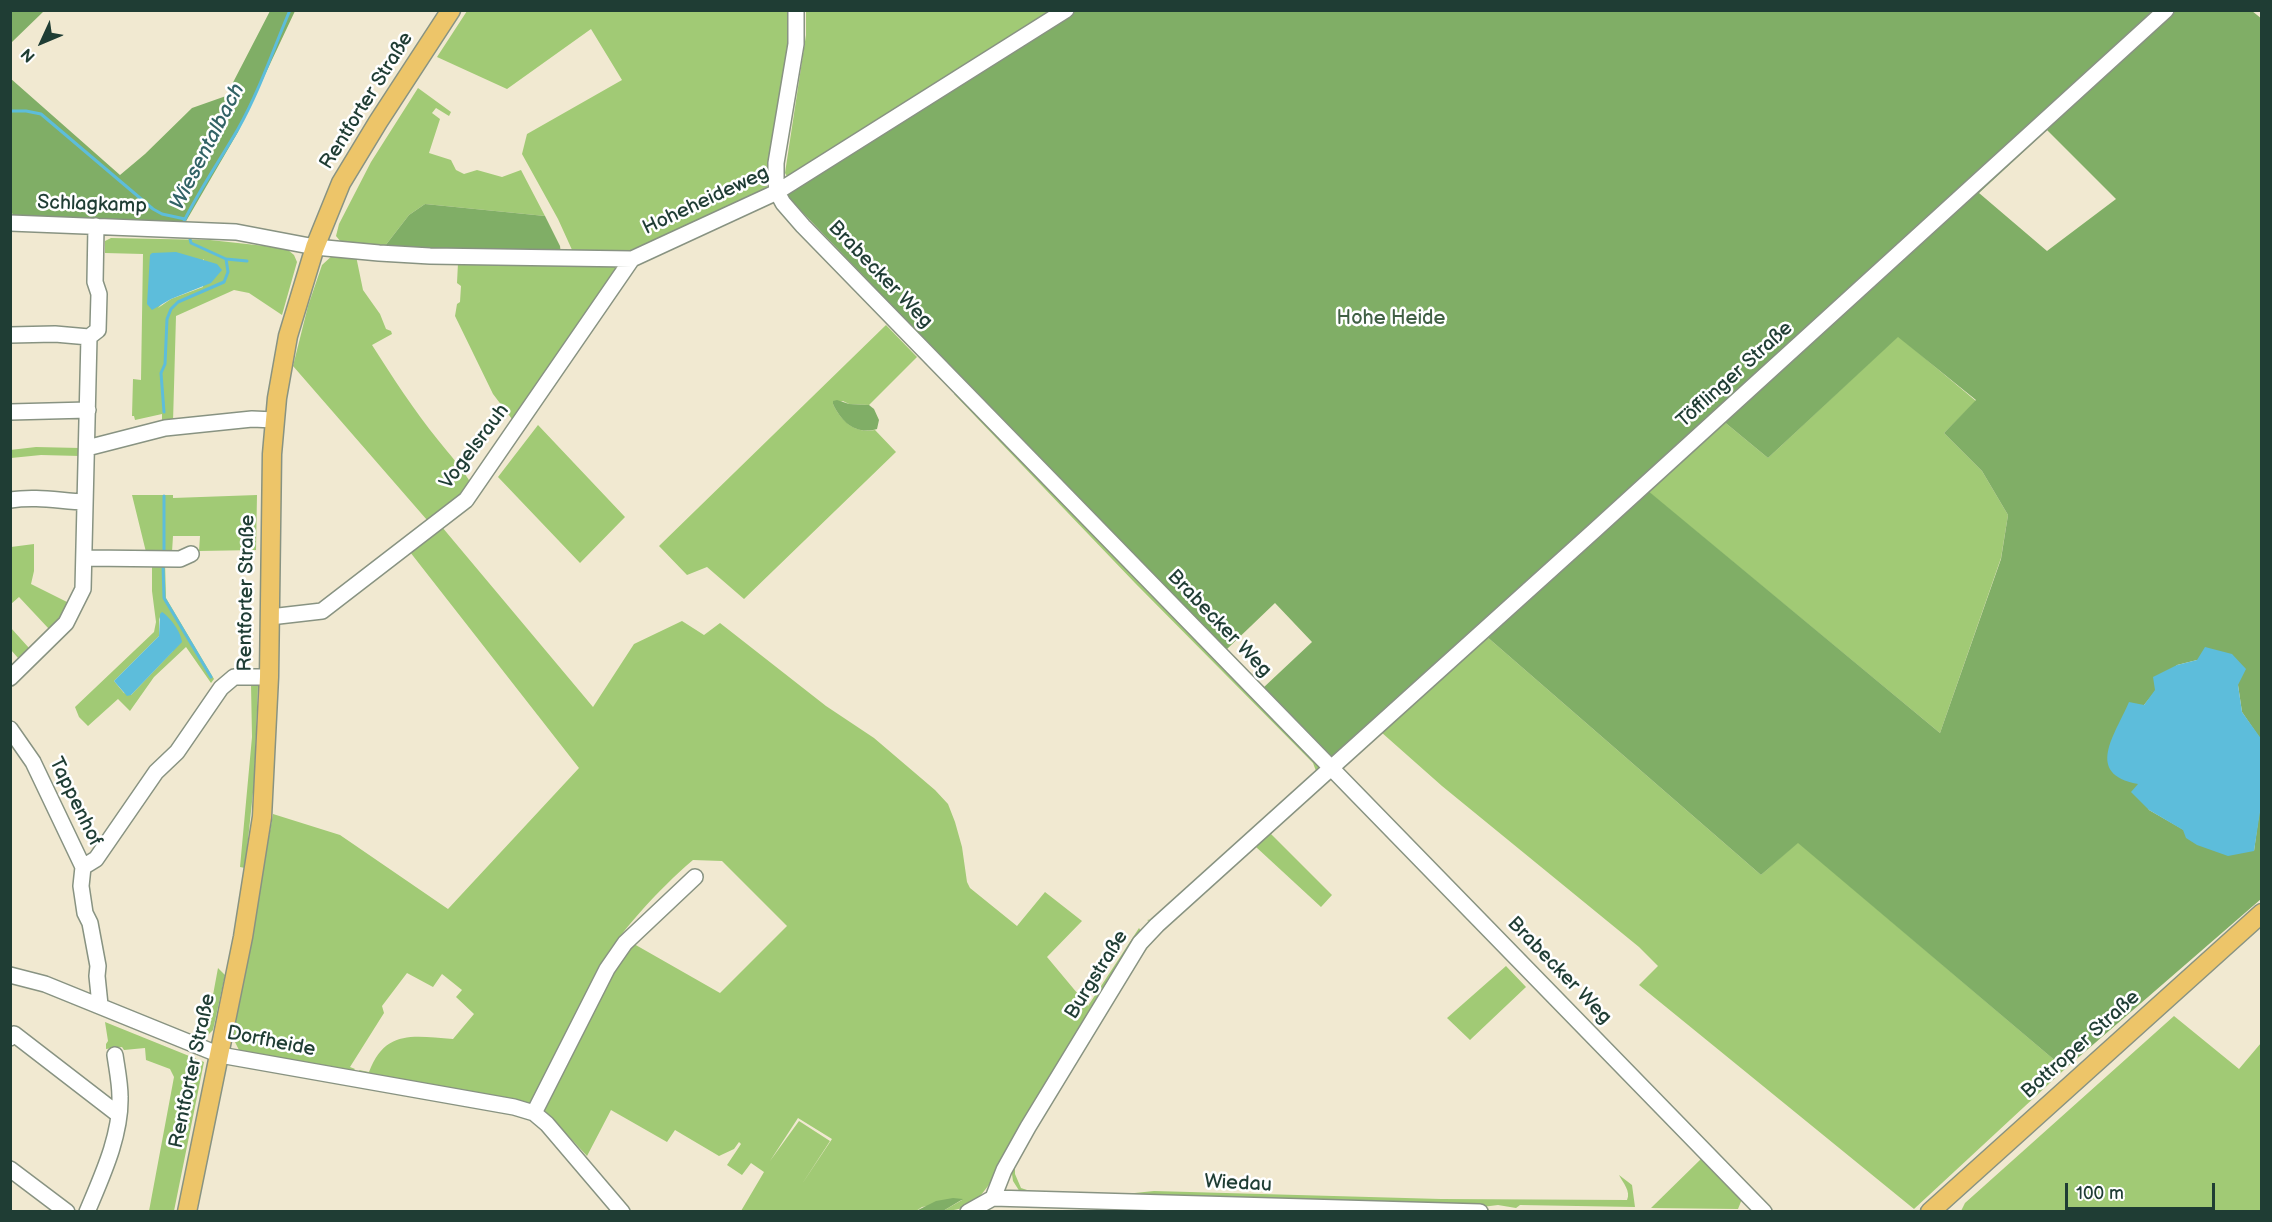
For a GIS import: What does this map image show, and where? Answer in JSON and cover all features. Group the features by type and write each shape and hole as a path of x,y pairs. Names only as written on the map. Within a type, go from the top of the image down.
{"main road":[{"name":"Rentforter Straße","path":"187,1212 243,937 262,817 269,677 271,491 275,420 288,336 315,247 341,183 451,10"},
{"name":"Bottroper Straße","path":"1930,1212 2262,913"}],"street":[{"path":"777,192 776,163 796,44 796,10"},
{"name":"Hoheheideweg","path":"315,247 429,256 632,259 777,192 1066,10"},
{"name":"Töfflinger Straße","path":"1331,769 2166,10"},
{"name":"Brabecker Weg","path":"777,192 783,203 803,226 1764,1212"},
{"name":"Schlagkamp","path":"10,224 236,232 315,247"},
{"path":"10,335 54,334 89,337 98,330 99,294 95,282 96,226"},
{"name":"Vogelsrauh","path":"270,617 322,611 466,500 632,259"},
{"path":"10,678 66,623 83,589 89,337"},
{"path":"10,412 88,410"},
{"path":"87,448 165,428 252,419 275,420"},
{"path":"10,500 48,497 54,501 85,502"},
{"path":"85,558 180,559 191,554"},
{"path":"83,867 96,859 156,772 177,752 221,688 234,677 269,677"},
{"name":"Tappenhof","path":"10,729 33,762 83,867 81,886 98,966 96,976 100,1005"},
{"name":"Burgstraße","path":"993,1198 1004,1170 1028,1127 1140,943 1157,925 1331,769"},
{"path":"534,1113 607,969 625,943 696,877"},
{"name":"Dorfheide","path":"10,975 45,984 220,1055 514,1107 534,1113 560,1138 622,1212"},
{"path":"10,1038 14,1034 119,1115"},
{"path":"87,1212 109,1155 119,1115 120,1096 115,1055"},
{"path":"10,1169 67,1212"},
{"path":"968,1212 993,1198"},
{"name":"Wiedau","path":"993,1198 1224,1203 1286,1209 1480,1212"}],"green space":[{"path":"11,10 44,10 44,11 11,43"},
{"path":"270,11 295,11 238,132 185,223 13,215 10,209 10,78 120,175 192,108 226,96"},
{"path":"467,11 788,11 788,40 767,187 760,195 631,250 610,254 573,252 558,219 522,154 527,134 622,80 591,29 507,89 437,57"},
{"path":"806,11 1058,11 788,178 785,173 806,35"},
{"name":"Hohe Heide","path":"1072,11 2252,11 2262,19 2261,740 2242,712 2238,685 2197,660 2177,665 2144,705 2138,784 2149,810 2184,830 2254,851 2261,799 2261,899 2065,1069 1798,843 1761,875 1486,636 1330,759 1263,688 1312,642 1275,603 1227,649 785,194","holes":["2047,130 2116,199 2047,251 1979,193","1898,337 1976,400 1944,433 1982,471 2008,515 2001,559 1940,733 1647,490 1722,420 1768,458"]},
{"path":"418,88 451,112 449,116 436,108 432,113 440,119 429,153 451,160 456,170 464,174 477,170 502,177 521,170 545,216 425,204 409,215 385,246 341,242 336,236 339,224 371,162"},
{"path":"425,204 545,216 560,246 561,254 385,246 409,215"},
{"path":"111,238 210,240 265,246 288,250 297,262 282,315 249,293 234,290 176,316 173,422 162,423 162,414 135,420 132,416 133,379 141,380 143,254 105,253 105,241","holes":["204,259 203,287 171,299 158,308"]},
{"path":"334,254 356,256 363,290 380,314 386,329 392,334 372,345 429,429 472,485 427,520 293,366 308,306 322,265"},
{"path":"458,263 613,265 616,268 617,272 515,423 493,394 455,316 457,304 460,302 461,286 457,283"},
{"path":"886,325 917,357 869,405 849,404 843,401 833,404 840,416 850,425 861,430 875,430 896,452 744,599 707,567 687,575 659,546"},
{"path":"1898,336 1976,401 1944,433 1982,471 2008,515 2001,558 1940,733 1646,490 1722,420 1768,458"},
{"path":"957,391 1319,763 1319,769 1151,922 1147,920 1153,919 1316,771 1313,763 1135,583 954,394"},
{"path":"833,401 849,404 869,405 874,409 879,420 877,429 863,430 850,426 833,404"},
{"path":"538,425 625,517 580,563 498,477"},
{"path":"36,447 80,448 80,456 41,455 11,458 10,450"},
{"path":"132,495 173,495 173,498 257,495 256,550 199,551 200,536 173,536 172,552 146,552"},
{"path":"442,527 593,707 634,644 682,621 704,635 720,623 826,706 874,738 935,790 948,804 955,822 970,888 1017,926 1045,892 1082,921 1047,957 1088,1006 1139,928 1141,931 995,1176 980,1196 961,1208 943,1211 962,1200 922,1207 916,1211 741,1211 764,1172 751,1163 742,1175 727,1165 741,1144 739,1142 734,1149 719,1156 675,1130 667,1142 611,1110 587,1156 545,1111 544,1108 620,958 634,944 720,993 787,926 722,861 693,860 666,884 615,943 595,974 548,1073 530,1105 361,1073 359,1070 369,1072 383,1048 392,1042 414,1037 453,1039 474,1014 456,997 462,990 442,974 433,987 407,973 382,1006 384,1013 350,1067 355,1069 353,1071 240,1052 233,1038 273,814 340,835 448,909 579,768 410,552","holes":["798,1118 832,1139 802,1184 830,1141 799,1121 770,1161"]},
{"path":"34,544 34,571 31,584 71,604 64,615 49,629 19,597 11,604 11,547"},
{"path":"152,562 165,562 166,598 214,679 211,683 186,647 154,677 130,711 118,699 88,726 79,717 75,707 154,632 156,622 152,591","holes":["159,617 173,651 131,695 124,693 114,681 159,636"]},
{"path":"11,628 29,648 18,658 11,650"},
{"path":"1486,636 1761,875 1798,842 2065,1069 1914,1209 1639,985 1658,966 1639,947 1442,786 1381,732"},
{"path":"255,683 258,686 254,783 245,868 240,867 252,737 251,684"},
{"path":"1298,806 1271,834 1332,895 1321,907 1256,847 1155,938 1128,974 1031,1135 1015,1166 1015,1174 1021,1188 1030,1191 1125,1194 1154,1191 1441,1199 1627,1200 1627,1190 1619,1175 1632,1185 1635,1207 1520,1205 1516,1208 1498,1205 1482,1207 1020,1192 1013,1181 1011,1167 1141,947"},
{"path":"1506,966 1526,987 1470,1040 1447,1018"},
{"path":"218,968 225,975 213,1030 205,1038"},
{"path":"2174,1016 2239,1069 2261,1043 2261,1211 1961,1211 1965,1203"},
{"path":"105,1022 204,1062 174,1211 149,1211 174,1077 170,1069 146,1060 145,1048 106,1049 108,1041"},
{"path":"1702,1158 1742,1199 1738,1209 1651,1208"},
{"path":"963,1199 943,1211 916,1211 936,1201"}],"water":[{"path":"176,252 217,264 222,270 211,283 171,299 152,310 147,304 150,255"},
{"path":"162,612 175,625 182,642 131,695 127,696 114,681 159,636"},
{"path":"2205,647 2232,654 2246,669 2238,685 2242,712 2262,740 2262,799 2254,851 2228,856 2197,845 2186,838 2183,830 2149,810 2131,792 2138,784 2122,779 2112,772 2108,762 2111,740 2129,702 2144,705 2155,690 2153,677 2177,665 2197,660"}],"waterway":[{"name":"Wiesentalbach","path":"186,226 184,221 190,209 253,100 290,10"},
{"path":"10,111 41,114 153,209 162,214 185,219"},
{"name":"Wiesentalbach","path":"189,235 191,243 226,259 247,261"},
{"path":"164,412 161,373 165,364 167,319 171,309 178,302 224,282 228,272 226,259"},
{"path":"164,496 164,551"},
{"path":"163,565 164,598 211,677"}]}
